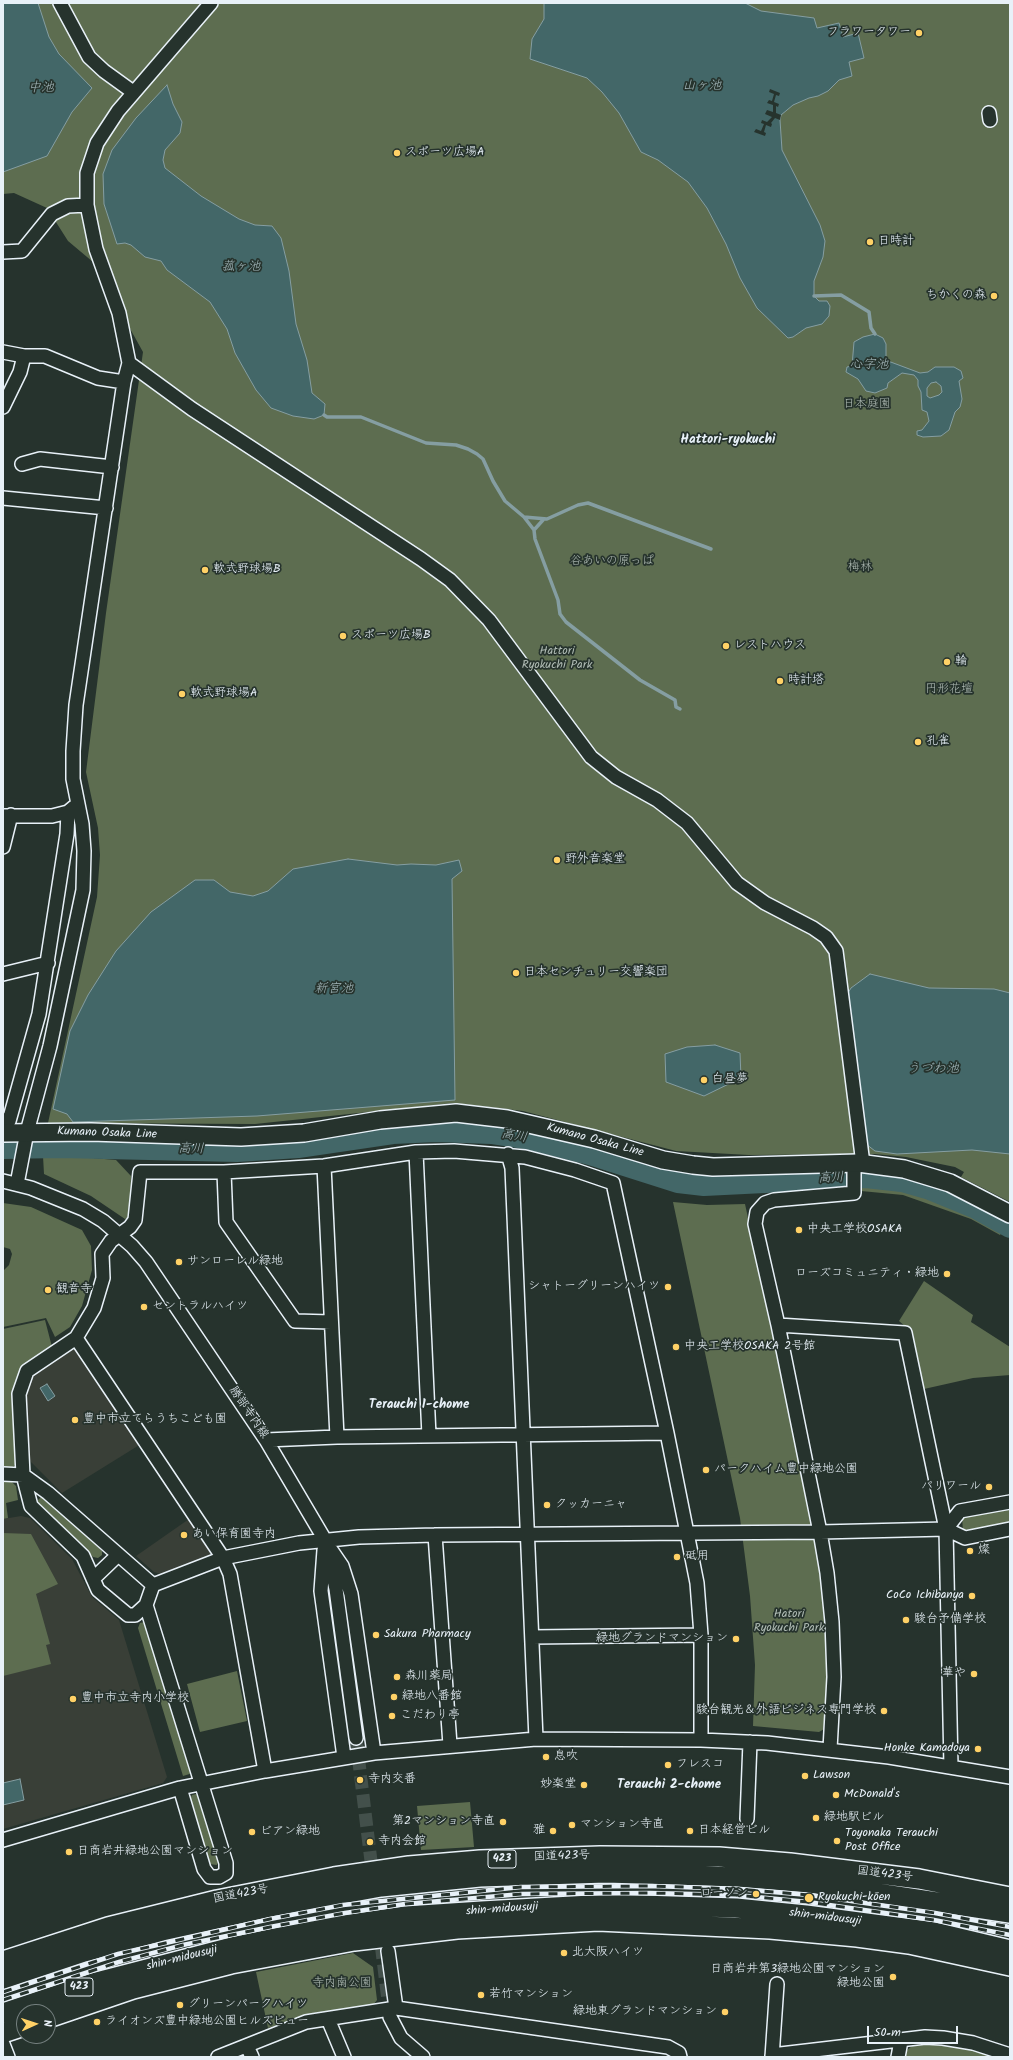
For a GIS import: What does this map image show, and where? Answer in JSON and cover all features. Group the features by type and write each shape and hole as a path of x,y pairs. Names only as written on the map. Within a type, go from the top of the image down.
{"highway":[{"path":"480,1877 600,1856"},
{"name":"国道423号","path":"3,1961 122,1923 217,1900 334,1877 409,1866 472,1861 600,1856 719,1858 790,1862 919,1879 1007,1907"},
{"name":"423","path":"3,1979 84,1952 155,1932 263,1909 380,1887 480,1877 606,1873 738,1877 810,1883 1007,1907"},
{"name":"shin-midousuji","path":"3,2013 93,1983 236,1946 337,1926 406,1916 482,1911 609,1904 736,1908 806,1915 934,1932 1004,1948"},
{"path":"482,1911 598,1921"},
{"name":"423","path":"56,2015 133,1989 230,1964 354,1941 457,1929 598,1921 770,1929 909,1944 1010,1966"},
{"path":"909,1944 1004,1948"},
{"path":"3,2033 16,2029"}],"main road":[{"name":"Kumano Osaka Line","path":"3,1133 27,1132 241,1137 304,1133 380,1120 456,1113 507,1118 594,1139 663,1160 692,1165 855,1172 904,1169 950,1183 1010,1214"}],"street":[{"path":"60,3 89,57 104,72 133,92"},
{"path":"3,1120 10,1121 39,1014 48,963 73,808 73,751 76,705 124,382 129,362 119,313 96,249 86,205 87,172 97,142 133,92 211,3"},
{"path":"3,252 22,251 52,214 68,206 86,205"},
{"path":"3,352 24,356 45,356 98,378 124,382"},
{"path":"3,407 20,372 24,356"},
{"path":"129,362 149,382 190,413 446,584 485,622 588,760 614,781 654,804 685,826 735,886 763,907 823,940 831,952 855,1172 854,1193 774,1200 765,1203 757,1212 755,1224 778,1325 820,1532 832,1622 834,1677 830,1749"},
{"path":"22,464 40,459 112,467"},
{"path":"3,498 106,508"},
{"path":"3,847 7,816 52,816 73,808"},
{"path":"17,1184 27,1132 50,1046 83,890 84,851 82,824 73,808"},
{"path":"3,974 48,963"},
{"path":"32,1040 50,1046"},
{"path":"702,1740 701,1635 697,1583 688,1534 667,1433 613,1183 575,1170 508,1154 454,1151 416,1152 324,1166 224,1172 140,1172 135,1220 130,1228 111,1241 102,1254 103,1278 94,1308 76,1338 27,1371 19,1394 23,1475 32,1506 83,1556 98,1590 128,1615 135,1614 146,1605 153,1585 223,1558 299,1543 325,1540 435,1535 688,1534 946,1529 964,1538 1010,1530"},
{"path":"416,1152 429,1436"},
{"path":"508,1154 512,1168 536,1739"},
{"path":"324,1166 337,1437"},
{"path":"224,1172 226,1222 295,1322 331,1322"},
{"name":"勝部寺内線","path":"3,1181 58,1197 104,1221 120,1235 146,1262 266,1440 325,1540 336,1589 356,1738"},
{"path":"778,1325 905,1333 946,1529 951,1767"},
{"path":"76,1338 223,1558 230,1574 265,1771"},
{"path":"266,1440 337,1437 523,1436 667,1433"},
{"path":"3,1474 23,1475 48,1493 153,1585"},
{"path":"946,1529 960,1511 1010,1502"},
{"path":"435,1535 450,1745"},
{"path":"325,1540 342,1566 351,1594 374,1753"},
{"path":"325,1540 321,1569 321,1591 344,1757"},
{"path":"93,1579 118,1555"},
{"path":"146,1605 226,1863 226,1873 219,1877 210,1877 204,1869 180,1788"},
{"path":"532,1637 701,1635"},
{"path":"3,1840 180,1788 265,1771 374,1753 450,1745 536,1739 702,1740 750,1742 830,1749 1010,1777"},
{"path":"746,1819 750,1742"},
{"path":"388,1951 393,2012 401,2038 423,2057"},
{"path":"777,1984 772,2056 925,2037 973,2043 1010,2055"},
{"path":"218,2057 249,2051 306,2022 328,2018 393,2012 668,2047 679,2053 680,2057"},
{"path":"328,2018 344,2057"},
{"path":"898,2057 901,2041"},
{"path":"3,2044 8,2057"}],"shaded area":[{"name":"豊中市立てらうちこども園","path":"69,1348 77,1349 141,1444 62,1493 27,1458 24,1396 32,1374"},
{"name":"豊中市立寺内小学校","path":"21,1516 30,1518 72,1559 92,1597 119,1620 167,1777 163,1783 3,1829 3,1519"},
{"name":"あい保育園寺内","path":"189,1519 211,1551 209,1557 164,1575 154,1572 136,1556"}],"green space":[{"name":"Hattori Ryokuchi Park","path":"3,3 1010,3 1010,1202 961,1177 964,1172 955,1167 906,1157 875,1154 749,1155 676,1151 523,1111 453,1103 255,1124 48,1123 97,897 100,855 98,828 86,772 106,613 143,352 93,262 68,241 47,208 14,193 3,194"},
{"path":"57,1155 116,1160 131,1176 130,1216 125,1219 91,1196 44,1174 43,1156"},
{"path":"861,1182 902,1185 929,1192 974,1211 1005,1228 1000,1235 971,1219 903,1195 861,1191"},
{"name":"Hatori Ryokuchi Park","path":"673,1202 707,1205 745,1204 812,1514 821,1575 826,1622 827,1680 826,1728 819,1732 753,1726 755,1665 750,1596 740,1518"},
{"name":"観音寺","path":"3,1203 31,1207 82,1230 91,1246 92,1270 82,1306 70,1327 55,1337 46,1318 3,1327 3,1271 9,1265 12,1254 10,1249 3,1247"},
{"path":"924,1281 973,1315 971,1322 1010,1347 1010,1375 973,1378 924,1389 913,1333 899,1321"},
{"path":"45,1320 52,1347 22,1367 12,1392 17,1463 10,1470 3,1469 3,1329"},
{"path":"3,1480 10,1480 16,1486 18,1500 6,1503 8,1518 3,1519"},
{"path":"41,1497 45,1497 102,1551 102,1555 98,1558 93,1557 38,1504 38,1500"},
{"path":"1010,1508 1010,1524 963,1532 962,1516"},
{"path":"3,1533 31,1534 58,1584 36,1594 50,1644 46,1645 51,1664 3,1676"},
{"path":"144,1622 148,1625 193,1773 183,1776 138,1628 140,1623"},
{"path":"237,1671 247,1721 200,1732 187,1684"},
{"path":"196,1794 200,1797 219,1860 217,1865 209,1864 190,1799 192,1795"},
{"path":"470,1802 474,1847 421,1850 417,1806"},
{"name":"寺内南公園","path":"353,1953 373,1967 377,2000 371,2008 305,2016 268,2028 256,1972"},
{"path":"936,2043 971,2050 995,2057 905,2057 905,2052 913,2045"}],"water":[{"name":"中池","path":"3,3 38,3 49,37 59,54 92,88 72,112 47,156 3,172"},
{"name":"山ヶ池","path":"544,3 745,3 761,11 814,18 817,28 839,23 843,37 858,33 864,58 849,62 852,76 839,80 828,91 818,96 793,105 781,115 780,120 782,150 820,225 825,241 823,257 814,281 814,296 819,301 827,301 830,306 829,316 822,324 806,328 793,337 788,338 757,308 740,278 726,244 707,208 688,182 658,160 641,152 619,113 602,92 587,78 530,59 532,39 544,19"},
{"name":"菰ヶ池","path":"167,85 173,104 182,122 180,133 165,150 163,160 165,168 201,196 239,219 255,225 272,226 281,238 289,271 296,324 307,360 312,393 325,404 324,415 314,419 293,416 271,408 256,390 235,353 227,329 210,302 167,270 161,261 145,257 131,245 125,243 117,244 104,204 103,174 112,150 136,118"},
{"name":"心字池","path":"875,334 883,338 886,344 886,358 888,361 920,373 928,372 935,367 954,367 961,371 963,378 959,381 962,399 960,407 955,412 949,430 941,436 923,437 917,435 917,431 922,430 929,421 927,412 922,410 921,392 918,386 918,380 914,375 902,373 888,383 887,388 875,393 866,391 858,379 846,372 847,367 852,366 854,342 863,337","holes":["936,382 941,386 942,392 939,395 930,398 927,396 927,388 931,383"]},
{"name":"新宮池","path":"348,859 397,865 436,865 459,860 462,871 452,879 455,1100 257,1116 73,1122 67,1114 53,1109 70,1031 88,995 116,951 151,912 195,880 214,880 230,892 253,896 268,891 293,869"},
{"name":"うづわ池","path":"870,974 929,988 994,989 1010,993 1010,1154 972,1150 897,1154 875,1151 866,1144 846,996 851,988"},
{"path":"715,1045 740,1053 741,1078 704,1096 666,1082 665,1054 687,1047"},
{"path":"47,1384 55,1396 48,1401 40,1388"},
{"path":"20,1779 24,1800 3,1805 3,1783"}],"pier":[{"path":"770,89 780,93 779,96 776,95 774,102 779,104 778,107 776,106 776,113 781,115 780,120 775,118 771,123 771,127 766,125 764,132 766,133 765,136 754,132 756,129 761,131 764,124 761,123 762,120 767,122 772,117 765,114 767,110 773,112 773,105 767,103 769,100 772,101 774,94 769,92"}],"waterway":[{"path":"814,296 841,295 869,312 871,328 875,334"},
{"path":"324,415 327,417 361,417 426,443 456,445 477,454 483,459 493,481 505,501 524,517 534,530 535,539 558,600 560,614 566,622 640,680 675,700 676,707 680,709"},
{"path":"524,517 547,519 578,505 588,503 711,549"},
{"path":"534,530 543,520"},
{"name":"高川","path":"3,1148 61,1147 237,1151 298,1147 393,1133 436,1131 491,1133 530,1139 590,1154 678,1182 704,1185 866,1177 902,1181 930,1189 974,1207 1010,1227"}],"tunnel":[{"path":"356,1738 390,2017"}],"railway":[{"path":"3,1992 118,1954 270,1919 343,1905 521,1887 652,1886 737,1889 809,1895 935,1913 1010,1927"},
{"path":"3,2000 119,1962 183,1945 270,1927 345,1913 405,1904 522,1894 650,1893 736,1895 808,1902 934,1920 1010,1935"}],"place":[{"name":"フラワータワー","path":"919,33"},
{"name":"スポーツ広場A","path":"397,153"},
{"name":"日時計","path":"870,242"},
{"name":"ちかくの森","path":"994,296"},
{"name":"軟式野球場B","path":"205,570"},
{"name":"スポーツ広場B","path":"343,636"},
{"name":"レストハウス","path":"726,646"},
{"name":"輪","path":"947,662"},
{"name":"時計塔","path":"780,681"},
{"name":"軟式野球場A","path":"182,694"},
{"name":"孔雀","path":"918,742"},
{"name":"野外音楽堂","path":"557,860"},
{"name":"日本センチュリー交響楽団","path":"516,973"},
{"name":"白昼夢","path":"704,1080"},
{"name":"中央工学校OSAKA","path":"799,1230"},
{"name":"サンローレル緑地","path":"179,1262"},
{"name":"ローズコミュニティ・緑地","path":"947,1274"},
{"name":"シャトーグリーンハイツ","path":"668,1287"},
{"name":"観音寺","path":"48,1290"},
{"name":"セントラルハイツ","path":"144,1307"},
{"name":"中央工学校OSAKA 2号館","path":"676,1347"},
{"name":"豊中市立てらうちこども園","path":"75,1420"},
{"name":"パークハイム豊中緑地公園","path":"706,1470"},
{"name":"パリワール","path":"989,1487"},
{"name":"クッカーニャ","path":"547,1505"},
{"name":"あい保育園寺内","path":"184,1535"},
{"name":"燦","path":"970,1551"},
{"name":"砥用","path":"677,1557"},
{"name":"CoCo Ichibanya","path":"972,1596"},
{"name":"駿台予備学校","path":"906,1620"},
{"name":"Sakura Pharmacy","path":"376,1635"},
{"name":"緑地グランドマンション","path":"736,1639"},
{"name":"華や","path":"974,1674"},
{"name":"森川薬局","path":"397,1677"},
{"name":"緑地八番館","path":"394,1697"},
{"name":"豊中市立寺内小学校","path":"73,1699"},
{"name":"駿台観光＆外語ビジネス専門学校","path":"884,1711"},
{"name":"こだわり亭","path":"392,1716"},
{"name":"Honke Kamadoya","path":"978,1749"},
{"name":"息吹","path":"546,1757"},
{"name":"フレスコ","path":"668,1765"},
{"name":"Lawson","path":"805,1776"},
{"name":"寺内交番","path":"360,1780"},
{"name":"妙楽堂","path":"584,1785"},
{"name":"McDonald's","path":"836,1795"},
{"name":"緑地駅ビル","path":"816,1818"},
{"name":"第2マンション寺直","path":"503,1822"},
{"name":"マンション寺直","path":"572,1825"},
{"name":"雅","path":"553,1831"},
{"name":"日本経営ビル","path":"690,1831"},
{"name":"ビアン緑地","path":"252,1832"},
{"name":"Toyonaka Terauchi Post Office","path":"837,1841"},
{"name":"寺内会館","path":"370,1842"},
{"name":"日商岩井緑地公園マンション","path":"69,1852"},
{"name":"ローソン","path":"756,1894"},
{"name":"Ryokuchi-kōen","path":"809,1898"},
{"name":"北大阪ハイツ","path":"564,1953"},
{"name":"日商岩井第3緑地公園マンション 緑地公園","path":"893,1977"},
{"name":"若竹マンション","path":"481,1995"},
{"name":"グリーンパークハイツ","path":"180,2005"},
{"name":"緑地東グランドマンション","path":"725,2012"},
{"name":"ライオンズ豊中緑地公園ヒルズビュー","path":"97,2022"}],"district":[{"name":"Hattori-ryokuchi","path":"728,441"},
{"name":"Terauchi 1-chome","path":"419,1406"},
{"name":"Terauchi 2-chome","path":"669,1786"}],"park label":[{"name":"日本庭園","path":"867,405"},
{"name":"谷あいの原っぱ","path":"612,562"},
{"name":"梅林","path":"860,568"},
{"name":"円形花壇","path":"949,690"}]}
